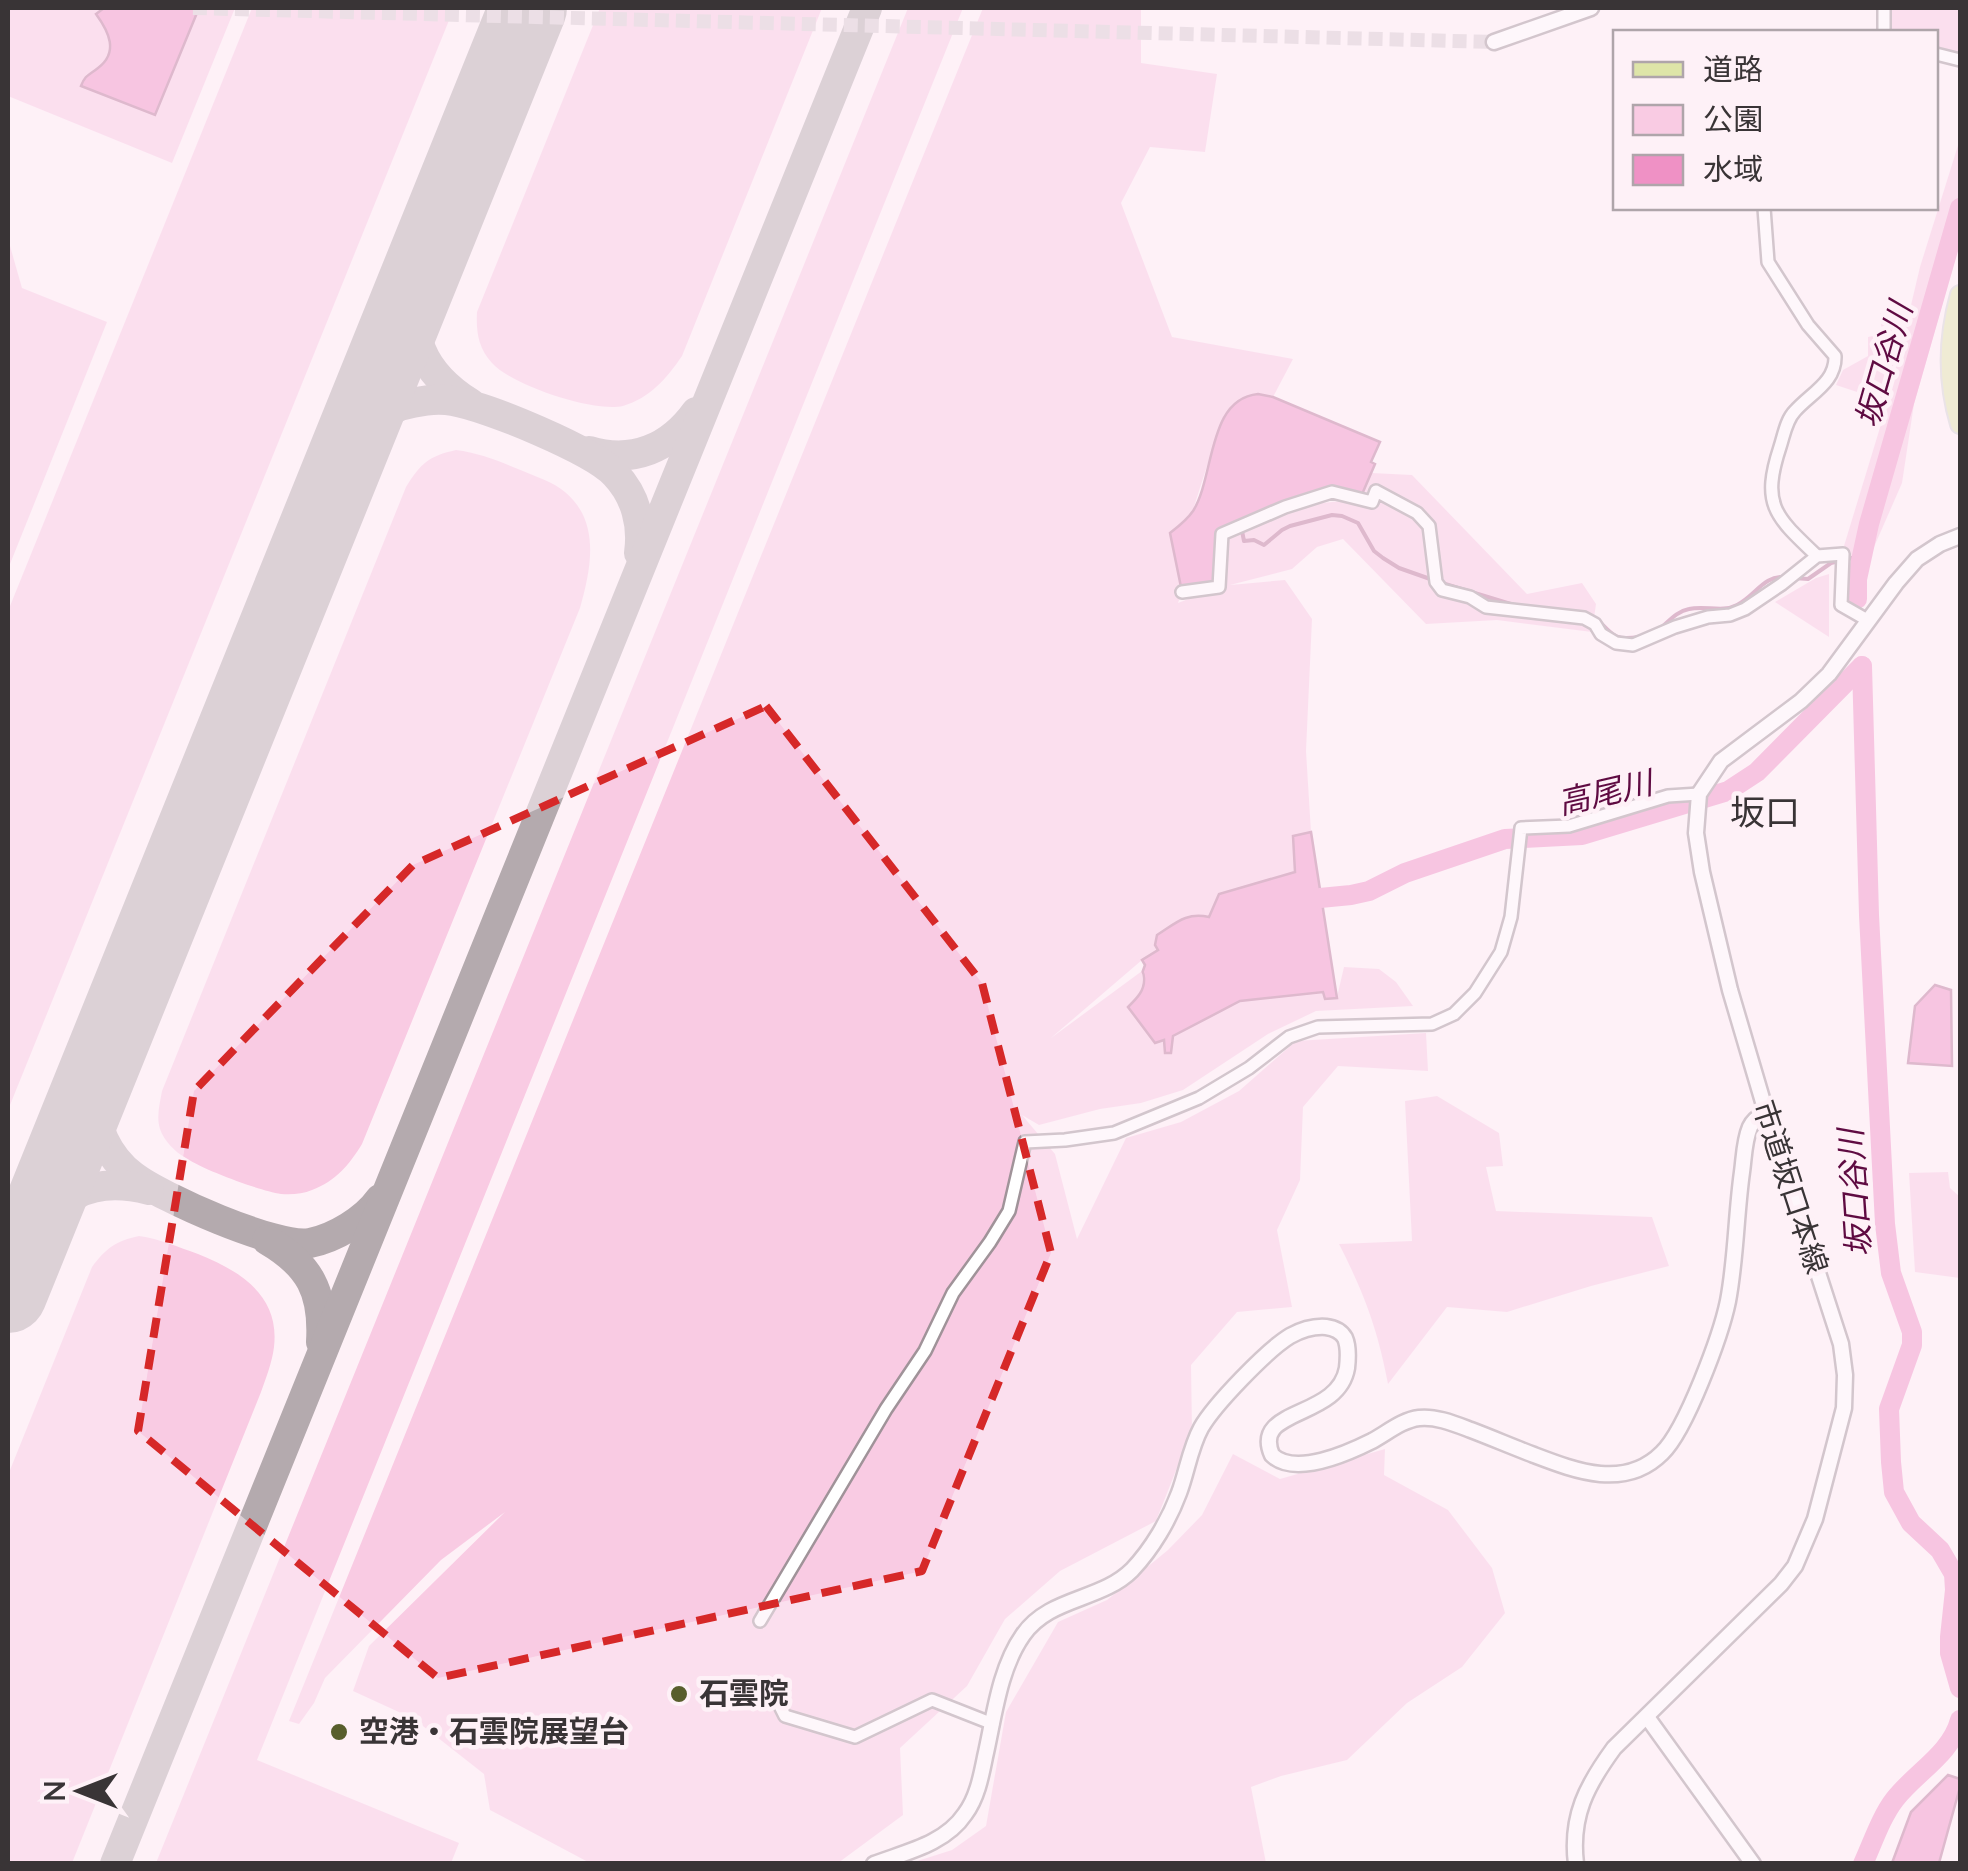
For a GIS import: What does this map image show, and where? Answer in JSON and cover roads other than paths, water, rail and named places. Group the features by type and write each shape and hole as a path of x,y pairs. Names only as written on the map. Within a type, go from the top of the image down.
{"main road":[{"path":"1960,295 1950,354 1953,400 1960,424"}],"street":[{"path":"1494,42 1591,8"},
{"path":"1764,210 1768,262 1808,325 1835,356 1836,367 1830,377 1791,414 1771,474 1774,503 1780,517 1817,556"},
{"path":"1182,592 1219,587 1222,534 1332,492 1372,502 1376,491 1417,513 1430,526 1436,582 1442,590 1470,597 1486,607 1584,618 1616,643 1632,645 1675,627 1730,615 1817,556 1843,554 1841,605 1868,621"},
{"path":"760,1621 886,1409 925,1351 953,1293 1010,1211 1026,1142 1114,1133 1199,1098 1250,1068 1289,1038 1318,1028 1432,1024 1454,1014 1475,993 1500,952 1511,916 1520,828 1569,826 1668,796 1700,795 1721,761 1801,701 1829,674 1917,559 1960,536"},
{"name":"市道坂口本線","path":"1576,1864 1579,1808 1592,1777 1614,1748 1795,1566 1815,1520 1844,1408 1842,1344 1766,1112 1730,990 1702,872 1696,833 1700,795"},
{"path":"874,1864 926,1845 954,1828 973,1800 1010,1661 1024,1634 1053,1609 1108,1587 1132,1570 1164,1527 1195,1443 1211,1413 1273,1349 1306,1328 1339,1331 1347,1347 1346,1374 1326,1401 1276,1424 1270,1431 1272,1455 1286,1464 1310,1463 1350,1451 1422,1417 1457,1425 1594,1474 1632,1473 1665,1451 1682,1424 1723,1319 1747,1138 1752,1122 1766,1112"},
{"path":"780,1706 785,1716 856,1738 932,1700 993,1724"},
{"path":"1647,1717 1753,1864"}],"water":[{"path":"104,8 199,8 155,115 81,86 104,62 110,49 108,35 96,14"},
{"path":"1258,394 1380,442 1371,462 1375,464 1360,499 1332,492 1222,534 1219,587 1182,592 1170,533 1193,511 1229,409 1241,399"},
{"path":"1311,832 1337,998 1325,999 1323,992 1240,1001 1173,1036 1171,1053 1165,1053 1164,1040 1155,1043 1128,1007 1143,987 1142,960 1158,950 1157,935 1187,917 1209,917 1219,894 1295,872 1293,836"},
{"path":"1935,985 1951,990 1952,1066 1908,1063 1915,1006"},
{"path":"1948,1775 1960,1779 1960,1787 1939,1863 1892,1863 1911,1812"}],"waterway":[{"name":"坂口谷川","path":"1857,599 1857,579 1869,524 1960,208"},
{"path":"1794,578 1808,579 1831,563 1856,557 1885,470"},
{"path":"1242,531 1244,541 1264,545 1290,526 1342,516 1358,523 1374,551 1383,558 1433,580"},
{"path":"1662,627 1685,610 1737,605 1765,583 1785,577"},
{"path":"1442,583 1514,605"},
{"path":"1597,619 1615,636 1639,637"},
{"name":"坂口谷川","path":"1862,666 1869,915 1885,1224 1891,1273 1912,1332 1912,1345 1889,1409 1891,1462 1894,1492 1911,1523 1940,1550 1954,1574 1950,1653 1960,1688"},
{"name":"高尾川","path":"1320,898 1369,891 1405,873 1505,839 1582,835 1728,791 1757,772 1862,666"},
{"name":"坂口谷川","path":"1863,1864 1890,1806 1941,1753 1960,1720"}],"tunnel":[{"path":"193,8 1494,42"}],"place":[{"name":"石雲院","path":"679,1694"},
{"name":"空港・石雲院展望台","path":"339,1732"}],"district":[{"name":"坂口","path":"1765,813"}]}
